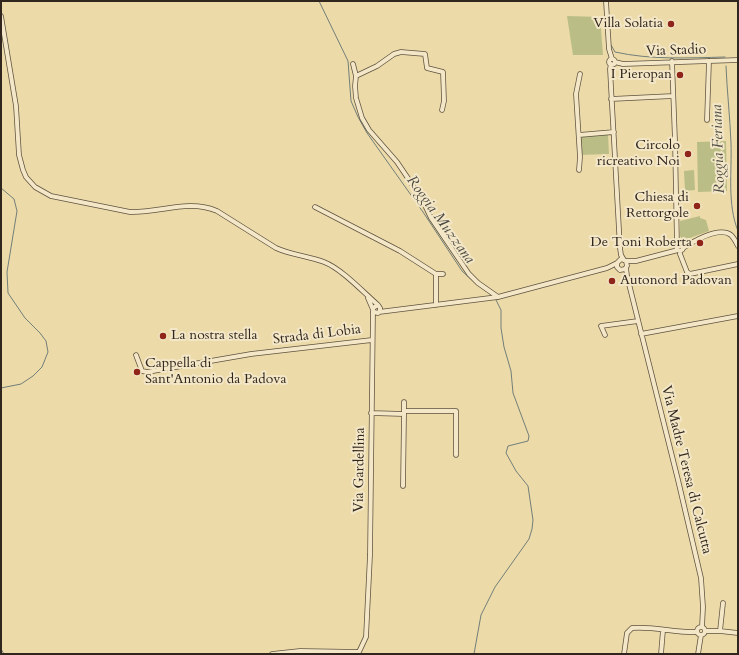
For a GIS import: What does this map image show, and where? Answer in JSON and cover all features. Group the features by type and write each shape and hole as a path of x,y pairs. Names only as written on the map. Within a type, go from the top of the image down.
{"street":[{"path":"606,1 609,49 613,62 610,69 620,248 621,255 628,264 627,267"},
{"path":"1,16 16,106 20,163 26,177 35,187 51,196 130,212 142,213 192,205 206,207 217,211 276,248 332,265 381,309 376,311"},
{"path":"356,76 377,66 394,54 401,52 425,54 427,68 443,72 444,101 442,110"},
{"name":"Via Stadio","path":"613,62 623,64 672,61 738,60"},
{"path":"672,61 676,230 688,272 690,274 738,264"},
{"path":"708,120 709,61"},
{"path":"353,64 356,76 356,98 362,118 369,130 397,162 422,199 431,218 469,274 496,297"},
{"path":"579,170 580,157 576,94 580,74"},
{"path":"612,99 673,96"},
{"path":"579,135 614,132"},
{"path":"615,163 631,162"},
{"path":"315,207 400,251 436,274 443,274"},
{"path":"607,268 624,270 636,261 668,252 718,232 731,236 738,246"},
{"path":"376,311 486,299 607,268 620,260 636,261"},
{"path":"617,263 617,267 626,276"},
{"name":"Via Madre Teresa di Calcutta","path":"627,267 626,276 701,578 703,607 702,627"},
{"path":"436,274 436,305"},
{"path":"366,294 376,311"},
{"path":"378,306 392,310"},
{"path":"376,311 378,306"},
{"name":"Via Gardellina","path":"358,653 366,637 370,556 372,322 376,311"},
{"path":"641,334 738,316"},
{"path":"605,335 601,326 638,321"},
{"name":"Strada di Lobia","path":"136,355 142,371 147,372 251,354 372,340"},
{"path":"403,486 404,402"},
{"path":"372,413 456,411 456,455"},
{"path":"720,631 723,604"},
{"path":"698,654 698,628 702,627 706,631"},
{"path":"624,654 627,633 632,628 704,634 706,631 738,633"},
{"path":"661,654 663,630"},
{"path":"272,654 300,651 358,653"}],"green space":[{"path":"567,16 600,17 603,55 573,55"},
{"path":"608,134 609,154 579,155 580,136"},
{"path":"726,141 727,191 698,192 697,142"},
{"path":"694,170 695,190 685,191 684,171"},
{"path":"700,216 700,218 706,220 709,231 687,239 682,239 680,236 680,221"}],"waterway":[{"name":"Roggia Muzzana","path":"319,1 348,61 351,101 358,117 367,133 423,212 462,271 473,281"},
{"name":"Roggia Feriana","path":"611,45 615,52 629,55 670,58 725,57"},
{"name":"Roggia Feriana","path":"726,66 731,143 731,199 732,210 738,231"},
{"path":"1,188 14,199 17,211 7,272 8,293 25,318 46,341 48,352 42,367 33,376 21,384 1,388"},
{"name":"Roggia Muzzana","path":"474,654 481,615 495,587 529,539 533,520 528,486 516,471 506,453 508,446 528,441 529,436 513,393 511,371 504,347 501,328 501,310 496,300"},
{"path":"1,649 4,654"}],"place":[{"name":"Villa Solatia","path":"671,24"},
{"name":"I Pieropan","path":"680,75"},
{"name":"Circolo ricreativo Noi","path":"688,154"},
{"name":"Chiesa di Rettorgole","path":"697,206"},
{"name":"De Toni Roberta","path":"700,243"},
{"name":"Autonord Padovan","path":"612,281"},
{"name":"La nostra stella","path":"163,336"},
{"name":"Cappella di Sant'Antonio da Padova","path":"137,372"}]}
